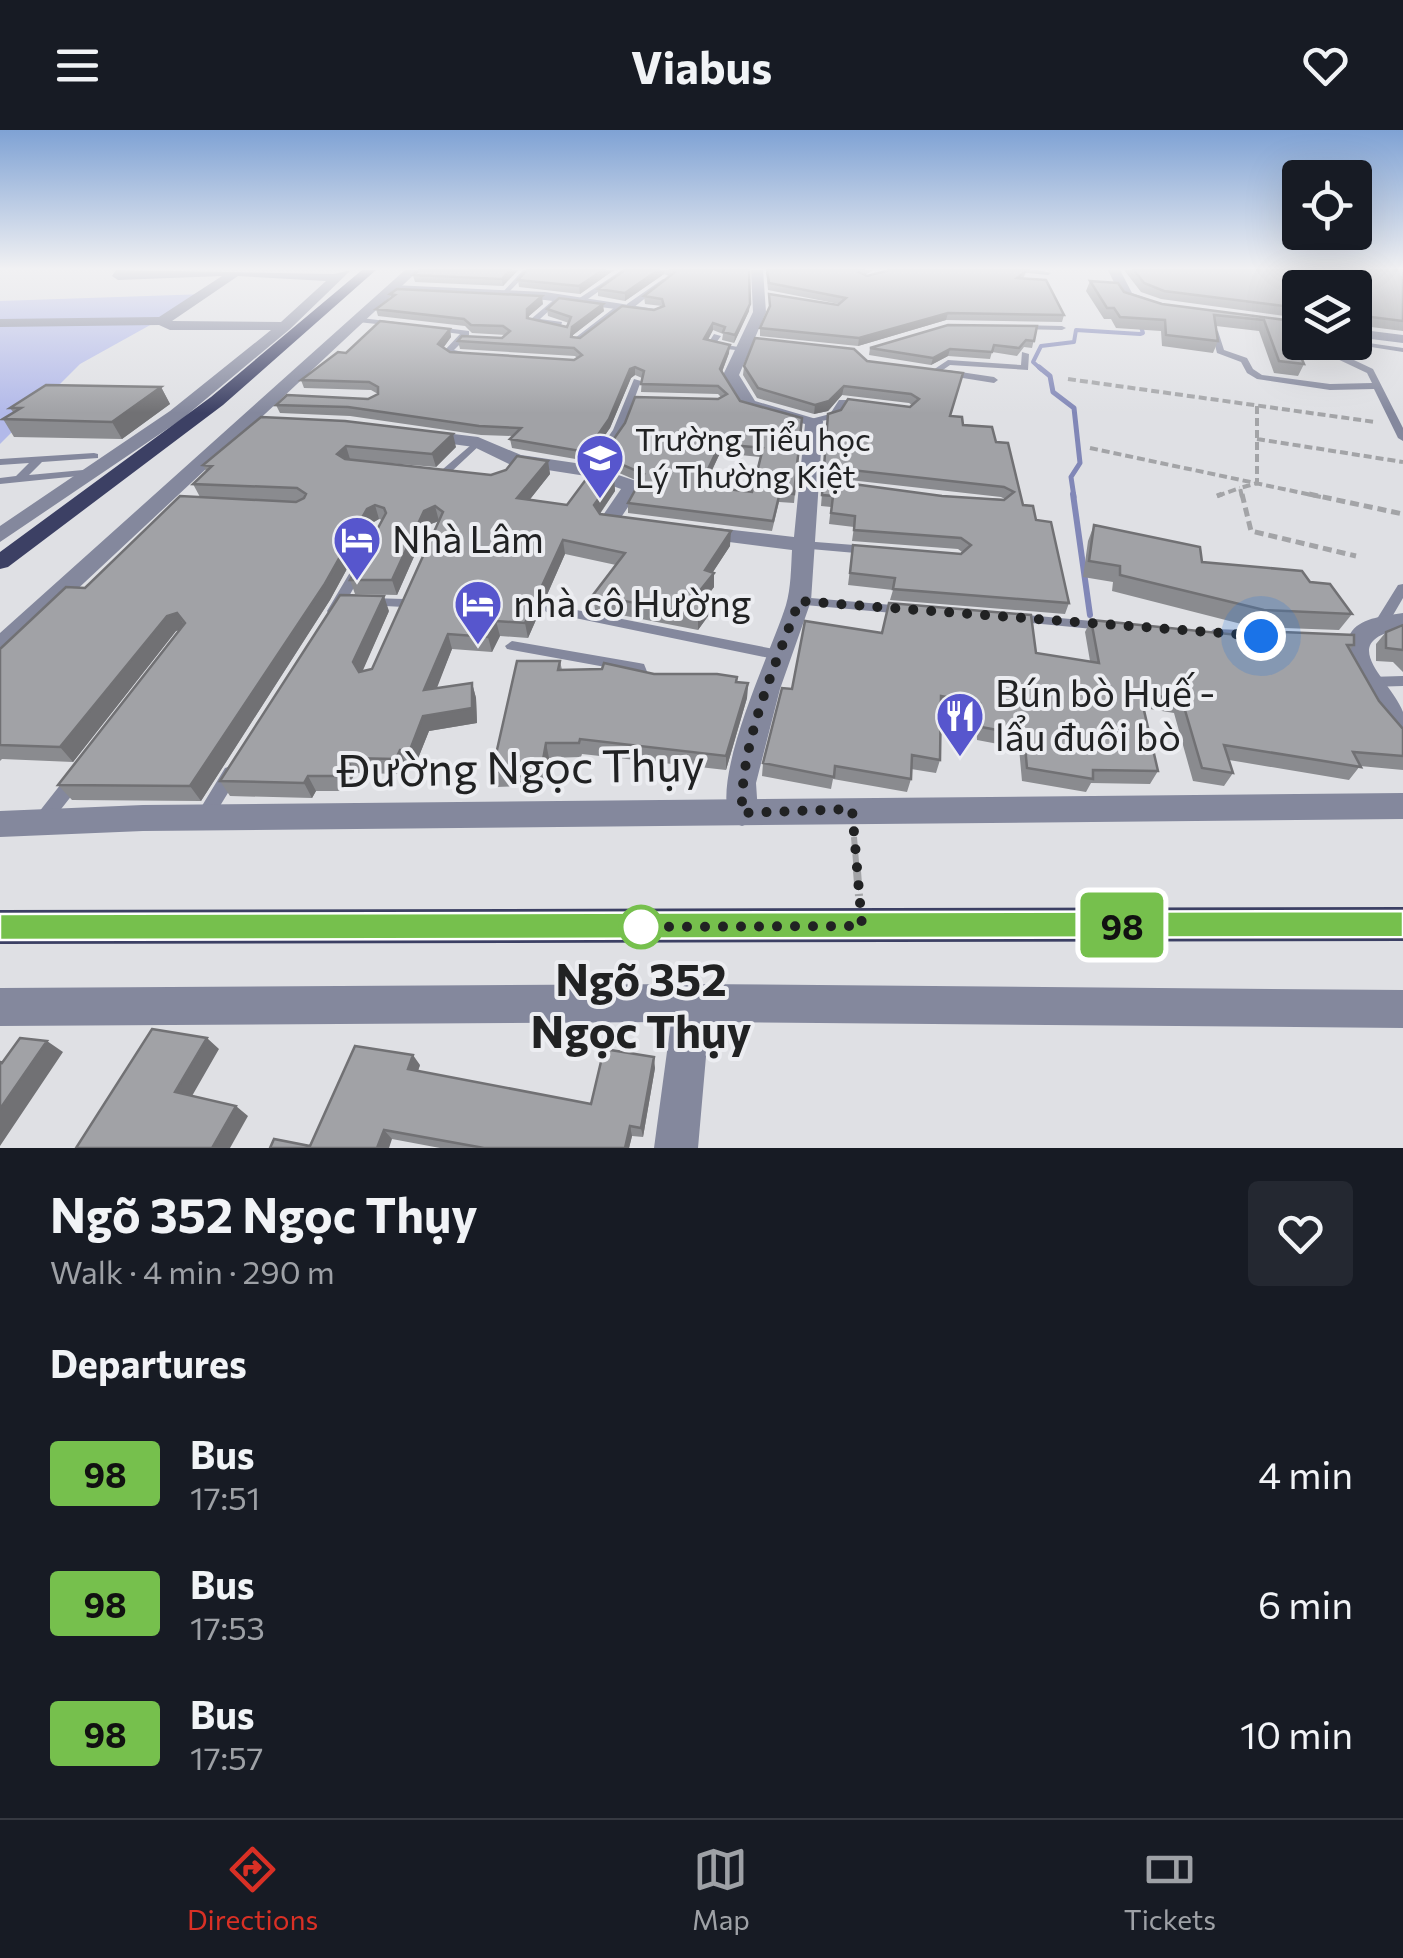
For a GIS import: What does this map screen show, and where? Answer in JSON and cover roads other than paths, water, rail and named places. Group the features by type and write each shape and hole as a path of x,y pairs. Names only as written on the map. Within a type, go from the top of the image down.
{"main road":[{"path":"0,562 203,412 314,318"},
{"path":"0,927 1403,924"}],"street":[{"path":"0,323 162,321 169,318"},
{"path":"0,536 94,464 176,415 294,318"},
{"path":"0,648 262,421 278,396 363,318"},
{"path":"742,813 741,783 759,688 779,654 799,601 802,545 819,484 814,422 748,404 731,375 756,344 765,318"},
{"path":"1243,318 1282,323"},
{"path":"162,321 170,326 285,326"},
{"path":"1372,334 1403,339"},
{"path":"278,396 308,397"},
{"path":"402,433 478,442 512,465 589,471 632,486 608,521 802,545"},
{"path":"1393,621 1350,640 1368,682 1403,734"},
{"name":"Đường Ngọc Thụy","path":"0,824 852,809 1403,806"},
{"path":"676,1148 692,1003"},
{"path":"0,1008 692,1003 1403,1009"}],"lane":[{"path":"538,318 534,321 566,329"},
{"path":"578,340 610,318"},
{"path":"360,320 457,330 466,333 449,352 476,355"},
{"path":"1004,327 1062,328"},
{"path":"1214,331 1220,352 1244,360 1250,372 1260,377 1330,387 1378,386"},
{"path":"718,336 711,346 756,344"},
{"path":"463,338 477,338"},
{"path":"1372,346 1403,350"},
{"path":"994,380 929,371 948,362 1025,368 1025,354"},
{"path":"1349,360 1367,367 1403,438"},
{"path":"589,471 618,430 636,380"},
{"path":"629,399 646,399"},
{"path":"814,422 834,416 842,402 878,405"},
{"path":"436,474 446,471 478,442"},
{"path":"19,479 38,459"},
{"path":"0,462 38,459 94,464"},
{"path":"0,481 94,464"},
{"path":"412,472 456,477"},
{"path":"802,545 880,551"},
{"path":"320,632 365,556"},
{"path":"397,618 411,588"},
{"path":"1393,621 1403,588"},
{"path":"799,601 918,611"},
{"path":"340,602 404,603"},
{"path":"552,609 779,654"},
{"path":"998,617 1117,627"},
{"path":"1196,633 1286,637"},
{"path":"512,646 639,668 642,677 667,682"},
{"path":"1368,682 1403,681"},
{"path":"203,819 242,755"},
{"path":"40,824 88,761"}],"waterway":[{"path":"1042,370 1033,362 1041,346 1074,342 1076,330 1140,334 1143,333 1139,321"},
{"path":"1039,367 1050,376 1053,392 1074,408 1080,463 1071,477 1074,497"},
{"path":"1073,494 1090,615"}],"place":[{"name":"Trường Tiểu học Lý Thường Kiệt","path":"600,500"},
{"name":"Nhà Lâm","path":"357,582"},
{"name":"nhà cô Hường","path":"478,646"},
{"name":"Bún bò Huế - lẩu đuôi bò","path":"960,758"},
{"name":"Ngõ 352 Ngọc Thụy","path":"641,927"}]}
